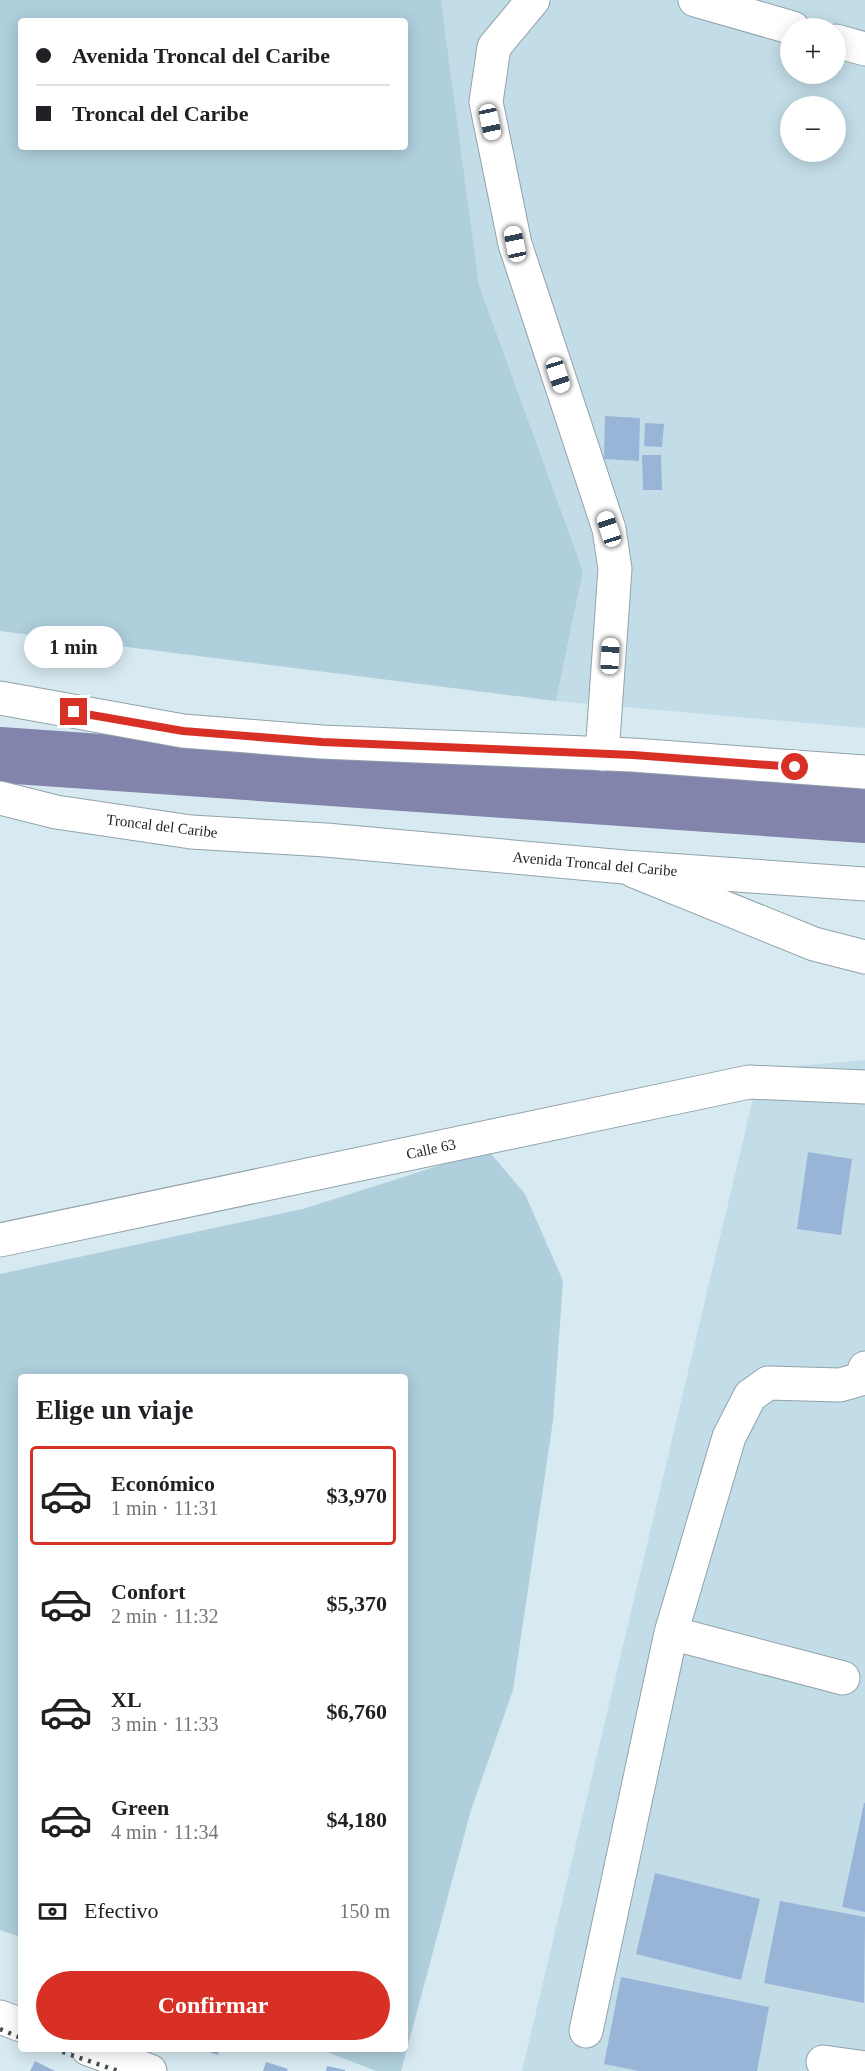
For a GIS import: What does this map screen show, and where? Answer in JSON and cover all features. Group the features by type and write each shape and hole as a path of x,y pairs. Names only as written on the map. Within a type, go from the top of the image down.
{"main road":[{"path":"532,0 494,46 486,102 515,244 609,529 615,569 602,754"},
{"path":"695,0 780,24"},
{"path":"846,44 865,50"},
{"path":"0,698 183,731 322,742 602,754 865,772"},
{"name":"Troncal del Caribe","path":"0,798 56,812 191,832 326,840"},
{"name":"Avenida Troncal del Caribe","path":"326,840 624,867 865,884"},
{"path":"624,867 814,944 865,957"},
{"name":"Calle 63","path":"0,1240 749,1082 865,1087"},
{"path":"586,2031 670,1633 729,1437 750,1396 768,1383 840,1385 861,1379 865,1368"},
{"path":"670,1633 843,1678"},
{"path":"0,2017 18,2024"},
{"path":"96,2052 150,2071"},
{"path":"823,2062 865,2068"}],"shaded area":[{"path":"0,0 441,0 479,285 583,571 556,701 0,631"},
{"path":"441,0 865,0 865,728 556,701 583,571 479,285"},
{"path":"865,1060 865,2071 522,2071 760,1069"},
{"path":"488,1150 525,1194 563,1281 553,1421 513,1690 471,1810 408,2045 408,1374 18,1374 18,1936 0,1930 0,1274 303,1209"},
{"path":"327,2052 406,2052 401,2071 376,2071"}],"building":[{"path":"605,416 640,418 639,461 604,459"},
{"path":"645,423 664,424 662,447 644,446"},
{"path":"642,455 661,455 662,490 643,490"},
{"path":"808,1152 852,1159 841,1235 797,1229"},
{"path":"865,1803 865,1912 842,1907"},
{"path":"655,1873 760,1899 741,1980 636,1954"},
{"path":"780,1901 865,1917 864,2003 764,1983"},
{"path":"621,1977 769,2007 757,2071 639,2071 604,2064"},
{"path":"35,2061 55,2071 30,2071"},
{"path":"266,2062 288,2069 287,2071 263,2071"},
{"path":"327,2066 345,2070 345,2071 326,2071"}],"waterway":[{"path":"0,755 865,815"}],"railway":[{"path":"0,2029 18,2037"},
{"path":"63,2052 118,2071"}],"route":[{"path":"74,712 183,731 322,742 633,755 795,767"}]}
